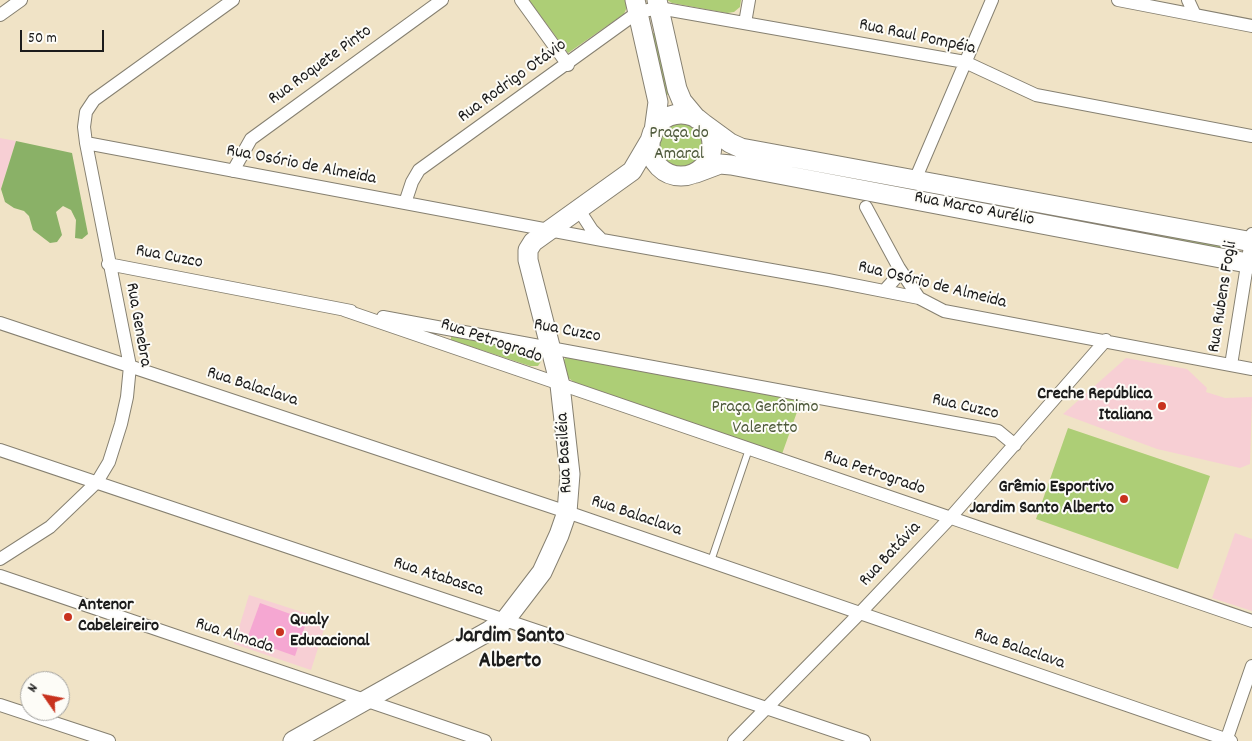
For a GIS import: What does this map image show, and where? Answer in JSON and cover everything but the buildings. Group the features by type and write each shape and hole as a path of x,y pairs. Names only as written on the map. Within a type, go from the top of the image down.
{"street":[{"path":"0,15 21,0"},
{"name":"Rua Genebra","path":"0,559 50,527 97,482 109,462 121,424 130,366 108,264 86,143 84,120 94,100 233,0"},
{"name":"Rua Roquete Pinto","path":"233,171 252,139 442,0"},
{"path":"521,0 568,65"},
{"path":"745,23 749,0"},
{"path":"915,180 992,0"},
{"path":"1118,0 1252,26"},
{"path":"1188,0 1195,15"},
{"path":"632,171 681,176 696,173 706,164 712,151 711,136 682,101 677,89 658,4"},
{"name":"Rua Rodrigo Otávio","path":"405,203 412,182 420,170 568,65 637,6 658,4"},
{"name":"Rua Raul Pompéia","path":"658,4 745,23 964,62 1036,95 1252,136"},
{"path":"637,6 658,102 653,134 652,157 660,168 671,175"},
{"path":"510,222 518,228 530,246 632,171 662,121 674,115 686,115 701,122"},
{"name":"Rua Marco Aurélio","path":"701,122 730,143 741,148 842,176 1250,264"},
{"name":"Rua Osório de Almeida","path":"86,143 884,291 919,298 944,311 1252,369"},
{"path":"928,152 931,170 939,184"},
{"name":"Rua Marco Aurélio","path":"696,173 720,164 731,164 842,176 915,180 1252,239"},
{"path":"866,207 919,298"},
{"path":"579,210 592,230 602,240"},
{"name":"Rua Rubens Fogli","path":"1231,365 1250,264 1252,239"},
{"name":"Rua Basiléia","path":"293,741 474,641 506,619 542,572 559,536 567,512 570,474 560,385 528,260 530,246"},
{"name":"Rua Cuzco","path":"108,264 344,310 549,346 998,431 1015,445"},
{"path":"884,291 894,280 900,268"},
{"name":"Rua Petrogrado","path":"344,310 1252,621"},
{"name":"Rua Balaclava","path":"0,323 567,512 1228,740"},
{"name":"Rua Batávia","path":"734,741 950,518 1106,340"},
{"name":"Rua Atabasca","path":"0,450 864,741"},
{"name":"Rua Almada","path":"0,576 485,741"},
{"path":"1228,740 1252,666"},
{"path":"0,705 110,741"}],"lane":[{"path":"711,561 749,449"}],"shaded area":[{"path":"0,138 16,141 0,191"},
{"name":"Creche República Italiana","path":"1126,358 1187,369 1207,388 1206,392 1225,398 1252,397 1250,464 1240,468 1157,449 1063,414"},
{"path":"1235,533 1252,539 1252,611 1212,598"},
{"name":"Qualy Educacional","path":"249,595 327,620 311,670 234,644"}],"green space":[{"path":"529,0 630,0 624,14 568,53"},
{"path":"667,0 741,0 740,7 734,12 727,13 672,3"},
{"path":"655,33 670,93 667,95 664,95 651,35"},
{"name":"Praça do Amaral","path":"679,122 692,126 698,132 702,145 698,158 692,164 679,168 666,164 660,158 656,145 660,132 666,126"},
{"path":"16,141 72,153 88,234 82,239 75,238 76,220 71,210 63,206 56,212 62,235 57,242 50,243 33,230 29,216 24,211 14,208 5,202 1,189"},
{"path":"850,173 966,194 970,200 1028,211 1034,207 1225,243 1229,248 1223,252 918,193 913,186 855,177 848,181 845,176"},
{"path":"451,334 540,351 543,358 538,366 530,366 451,340"},
{"name":"Praça Gerônimo Valeretto","path":"566,357 802,398 782,454 574,382 567,377 562,363"},
{"path":"1068,428 1210,476 1178,569 1036,519"}],"place":[{"name":"Creche República Italiana","path":"1162,406"},
{"name":"Grêmio Esportivo Jardim Santo Alberto","path":"1124,499"},
{"name":"Antenor Cabeleireiro","path":"68,617"},
{"name":"Qualy Educacional","path":"280,632"}],"district":[{"name":"Jardim Santo Alberto","path":"510,650"}]}
